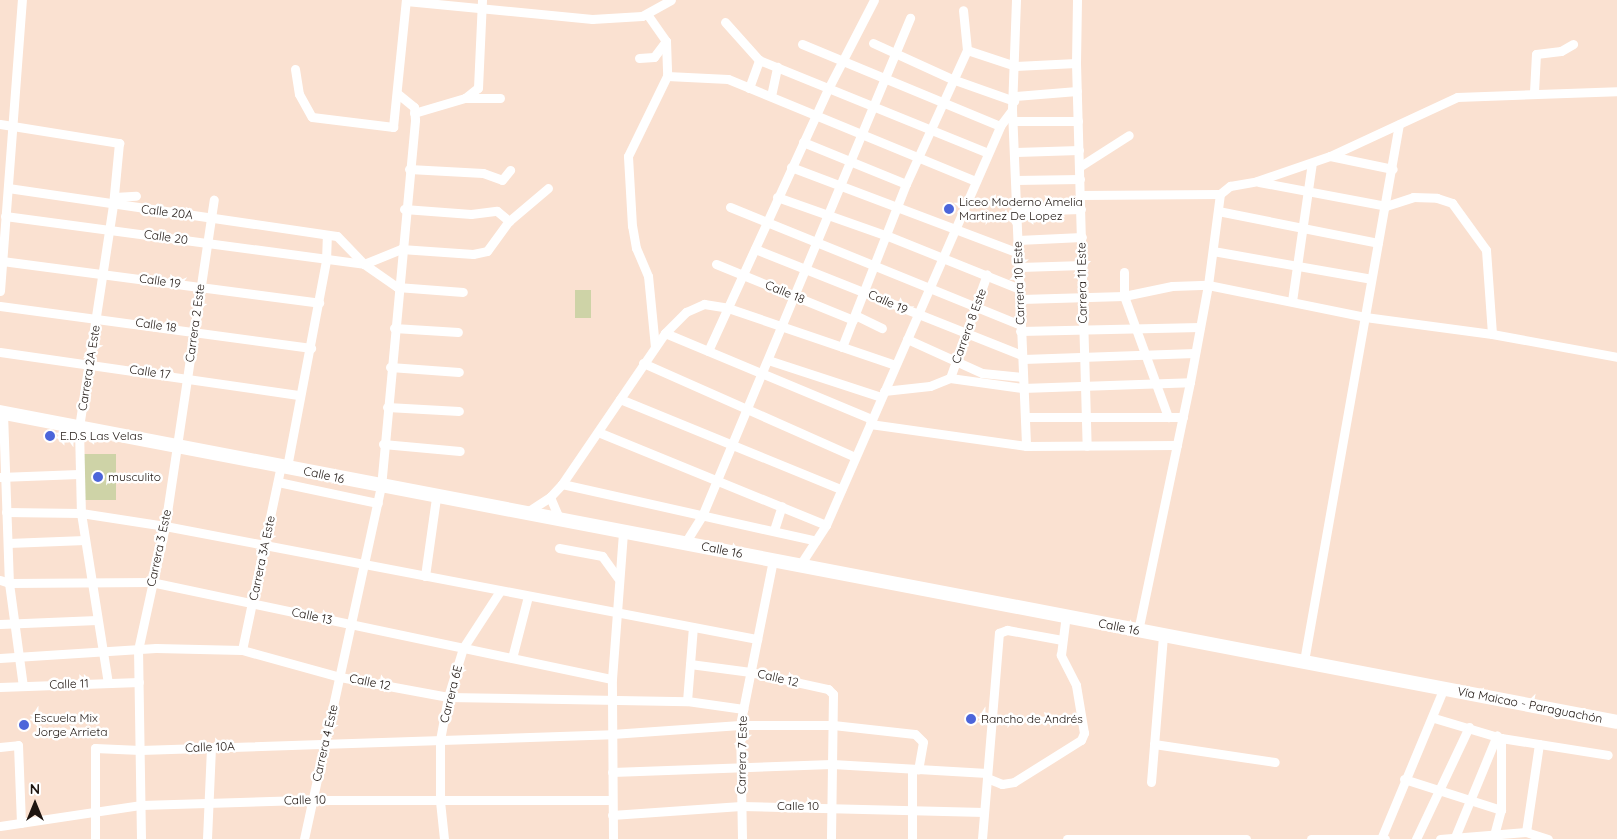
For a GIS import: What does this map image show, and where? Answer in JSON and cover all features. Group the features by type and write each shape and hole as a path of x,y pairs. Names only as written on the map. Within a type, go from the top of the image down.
{"highway":[{"name":"Calle 16","path":"1,412 284,466 436,498 800,565 1064,630 1138,631 1161,646 1304,661 1444,688"},
{"name":"Vía Maicao - Paraguachón","path":"1444,688 1617,722"}],"street":[{"path":"0,291 22,0"},
{"path":"294,69 300,94 312,117 394,127 406,0 482,3 537,16 592,19 647,14 671,0"},
{"path":"708,351 828,89 874,0"},
{"name":"Carrera 10 Este","path":"1016,0 1014,122 1016,211 1021,299 1022,388 1026,446"},
{"name":"Carrera 11 Este","path":"1077,0 1076,63 1087,446"},
{"path":"465,98 478,88 482,3"},
{"path":"842,347 888,236 906,184 952,79 967,50 963,10"},
{"path":"647,14 666,41 667,76 628,156 632,226 636,248 648,276 655,347"},
{"path":"685,543 702,516 745,411 829,218 850,162 897,54 910,18"},
{"path":"725,22 759,60 988,153"},
{"path":"639,58 654,57 666,41"},
{"path":"873,43 952,79 1014,102 1077,91"},
{"path":"802,44 1000,126"},
{"path":"1534,92 1536,54 1560,51 1573,44"},
{"path":"967,50 1015,66 1076,63"},
{"path":"749,88 759,60"},
{"path":"771,96 777,67"},
{"path":"667,76 728,79 976,181"},
{"path":"1080,195 1220,194 1230,186 1257,181 1330,156 1457,97 1534,92 1617,91"},
{"path":"398,94 414,106 414,113 465,98 500,98"},
{"path":"800,565 816,542 842,490 988,153 1000,126 1014,102"},
{"name":"Carrera 4 Este","path":"304,839 381,487 383,444 414,113"},
{"path":"1014,122 1078,121"},
{"path":"0,124 13,125"},
{"path":"1304,661 1371,279 1393,169 1399,124"},
{"name":"Carrera 2A Este","path":"13,125 119,143 114,201 104,273 79,428 81,513 90,582 108,683"},
{"path":"1079,166 1129,135"},
{"path":"803,142 906,184"},
{"path":"1016,152 1079,150"},
{"path":"1330,156 1393,169"},
{"path":"1292,302 1312,163"},
{"path":"792,167 1019,253"},
{"path":"409,169 483,173 502,180 510,170"},
{"path":"1016,180 1080,179"},
{"path":"1257,181 1386,206 1413,197 1437,198 1452,203 1486,250 1492,334"},
{"name":"Calle 20A","path":"8,188 114,201 327,235"},
{"path":"364,264 401,249 480,254 487,251 509,221 548,188"},
{"path":"1138,631 1190,382 1208,285 1220,194"},
{"path":"114,201 136,196"},
{"path":"778,197 829,218 888,236 1020,288"},
{"name":"Carrera 2 Este","path":"177,446 206,243 214,200"},
{"path":"730,207 766,224 930,286 1020,328 1083,330 1200,327"},
{"path":"404,209 471,214 497,211 509,221"},
{"path":"1016,211 1081,209"},
{"path":"1218,211 1378,243"},
{"name":"Calle 20","path":"5,216 109,229 326,261 364,264"},
{"path":"327,235 340,238 364,264 397,287 463,292"},
{"name":"Carrera 3A Este","path":"242,650 278,482 284,466 311,348 326,261 327,235"},
{"path":"1018,240 1082,237"},
{"name":"Calle 19","path":"755,249 1022,357 1195,353"},
{"path":"1213,251 1371,279"},
{"name":"Calle 19","path":"2,261 104,273 319,303"},
{"name":"Calle 18","path":"716,264 882,328"},
{"path":"1020,267 1083,265"},
{"path":"1124,272 1124,296 1168,417"},
{"name":"Carrera 8 Este","path":"950,378 987,274"},
{"path":"1021,299 1124,296 1172,286 1208,285 1365,317 1492,334 1617,357"},
{"path":"524,514 550,497 562,484 620,399 642,363 666,333 686,312 704,304 728,308 895,365"},
{"name":"Calle 18","path":"0,306 97,317 311,348"},
{"path":"394,328 458,332"},
{"path":"666,333 871,421 1026,446 1177,445"},
{"path":"907,339 956,363 981,378 1022,388 1190,382"},
{"name":"Calle 17","path":"0,352 187,377 300,395"},
{"path":"768,360 883,394 930,386 950,378 1022,377"},
{"path":"642,363 745,411 855,458"},
{"path":"390,367 458,372"},
{"path":"787,384 794,369"},
{"path":"620,399 842,490"},
{"path":"387,407 460,411"},
{"path":"1,412 2,476 8,543 4,582 16,624 23,686"},
{"path":"1025,417 1183,417"},
{"path":"598,432 826,524"},
{"path":"383,444 460,450"},
{"name":"Carrera 3 Este","path":"141,839 138,650 165,526 177,446"},
{"path":"2,476 79,474"},
{"path":"278,482 378,503"},
{"path":"562,484 702,516 774,530 816,542"},
{"path":"550,497 560,520"},
{"path":"425,576 436,498"},
{"path":"774,530 782,506"},
{"path":"6,512 81,513 165,526 757,639"},
{"path":"613,839 612,680 615,613 623,531"},
{"path":"8,543 85,540"},
{"path":"559,548 602,556 618,578"},
{"name":"Carrera 7 Este","path":"742,839 740,725 772,560"},
{"path":"0,589 4,582"},
{"name":"Calle 13","path":"4,582 152,582 612,680"},
{"name":"Carrera 6E","path":"444,839 440,800 440,740 448,697 463,648 500,591"},
{"path":"512,658 528,596"},
{"path":"0,624 97,620"},
{"path":"687,701 693,627"},
{"path":"612,772 832,764 987,775 1002,784 1014,782 1081,740 1084,733 1076,685 1062,658 1064,630 1007,630 999,633 987,775 982,839"},
{"path":"1151,782 1161,646"},
{"name":"Calle 12","path":"0,658 138,650 242,650 340,677 448,697 612,698 687,701 743,709"},
{"name":"Calle 12","path":"690,664 750,672 828,690 834,694 833,725"},
{"name":"Calle 11","path":"0,687 139,682"},
{"path":"1311,839 1382,839 1404,779 1436,712 1444,688"},
{"path":"1436,712 1469,727 1499,736 1608,755"},
{"name":"Calle 10A","path":"95,812 96,748 140,750 612,734 740,725 833,725 915,734 923,742 915,770"},
{"path":"831,839 833,725"},
{"path":"1416,839 1469,727"},
{"path":"1455,838 1468,799 1499,736"},
{"path":"1493,836 1500,810 1499,736"},
{"path":"1154,744 1214,755 1275,762"},
{"path":"1526,832 1539,744"},
{"path":"0,747 18,745 21,823"},
{"path":"207,839 211,747"},
{"path":"912,839 915,770"},
{"path":"1404,779 1500,810"},
{"name":"Calle 10","path":"0,826 141,805 312,800 612,800"},
{"name":"Calle 10","path":"612,814 741,806 831,806 984,812"},
{"path":"95,812 95,839"},
{"path":"1440,839 1526,832 1548,839"},
{"path":"1067,839 1246,839"}],"green space":[{"path":"575,290 591,290 591,318 575,318"},
{"name":"musculito","path":"81,454 116,454 116,500 81,500"}],"place":[{"name":"Liceo Moderno Amelia Martinez De Lopez","path":"949,209"},
{"name":"E.D.S Las Velas","path":"50,436"},
{"name":"musculito","path":"98,477"},
{"name":"Rancho de Andrés","path":"971,719"},
{"name":"Escuela Mix Jorge Arrieta","path":"24,725"}]}
